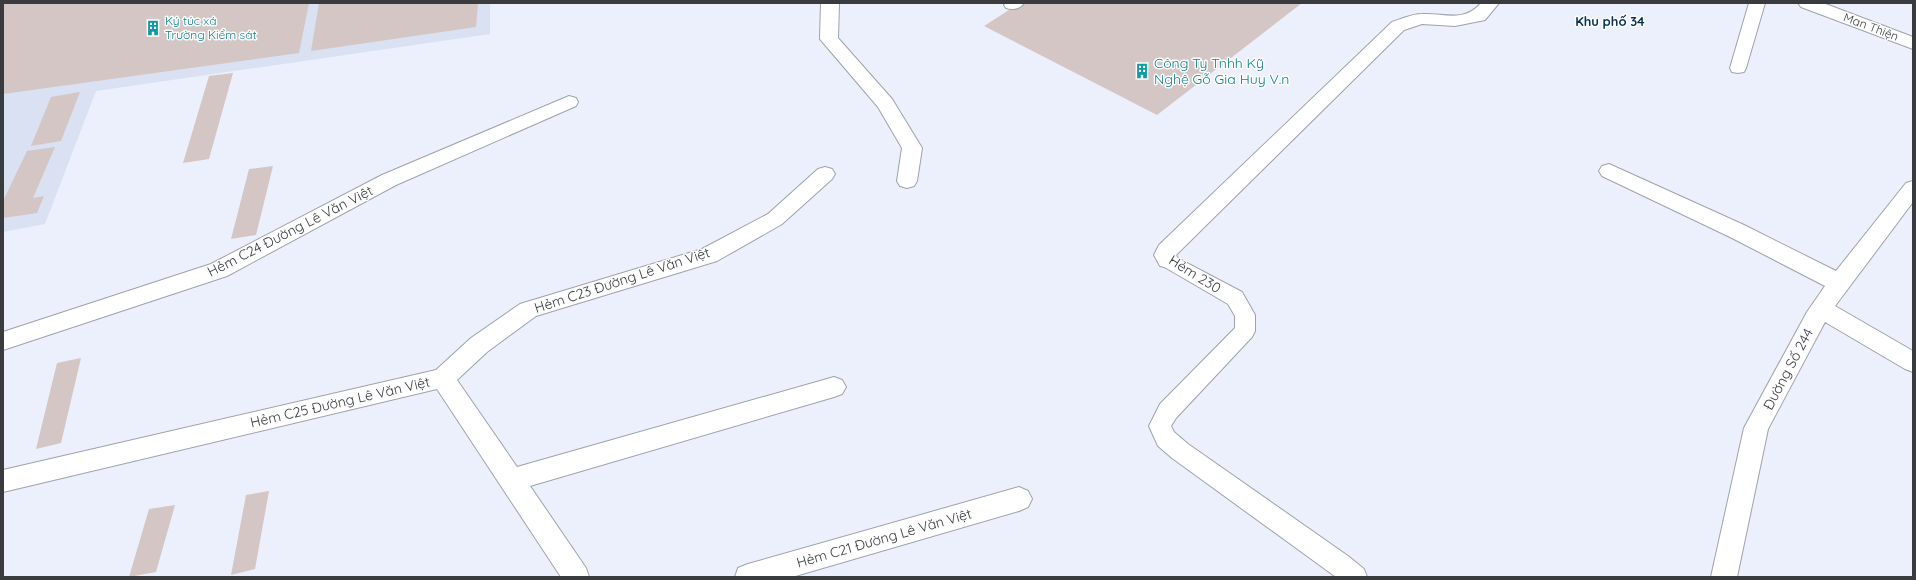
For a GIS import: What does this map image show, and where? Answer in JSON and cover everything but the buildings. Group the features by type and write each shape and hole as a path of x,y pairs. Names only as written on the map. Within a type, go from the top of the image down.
{"street":[{"path":"830,3 829,38 885,103 912,148 907,181"},
{"name":"Hẻm 230","path":"1168,260 1165,255 1167,251 1398,26 1421,19 1456,21 1479,16 1490,3"},
{"name":"Man Thiện","path":"1807,3 1913,43"},
{"name":"Hẻm C24 Đường Lê Văn Việt","path":"3,341 219,270 389,180 569,102"},
{"path":"1609,171 1737,231 1839,283"},
{"name":"Hẻm C23 Đường Lê Văn Việt","path":"443,378 479,345 528,310 709,255 775,219 825,174"},
{"name":"Đường Số 244","path":"1724,577 1756,428 1821,310 1839,283 1913,188"},
{"path":"1821,310 1913,362"},
{"name":"Hẻm C25 Đường Lê Văn Việt","path":"3,481 443,378 576,577"},
{"path":"512,480 834,387"},
{"name":"Hẻm C21 Đường Lê Văn Việt","path":"748,577 1019,499"}],"lane":[{"path":"1738,68 1757,3"},
{"name":"Hẻm 230","path":"1168,260 1235,298 1245,315 1245,331 1168,411 1160,426 1166,439 1180,451 1347,570"}],"shaded area":[{"path":"3,3 490,3 490,34 96,91 45,224 3,232"}],"place":[{"name":"Ký túc xá Trường Kiểm sát","path":"153,28"},
{"name":"Công Ty Tnhh Kỹ Nghệ Gỗ Gia Huy V.n","path":"1142,71"}],"district":[{"name":"Khu phố 34","path":"1610,21"}]}
